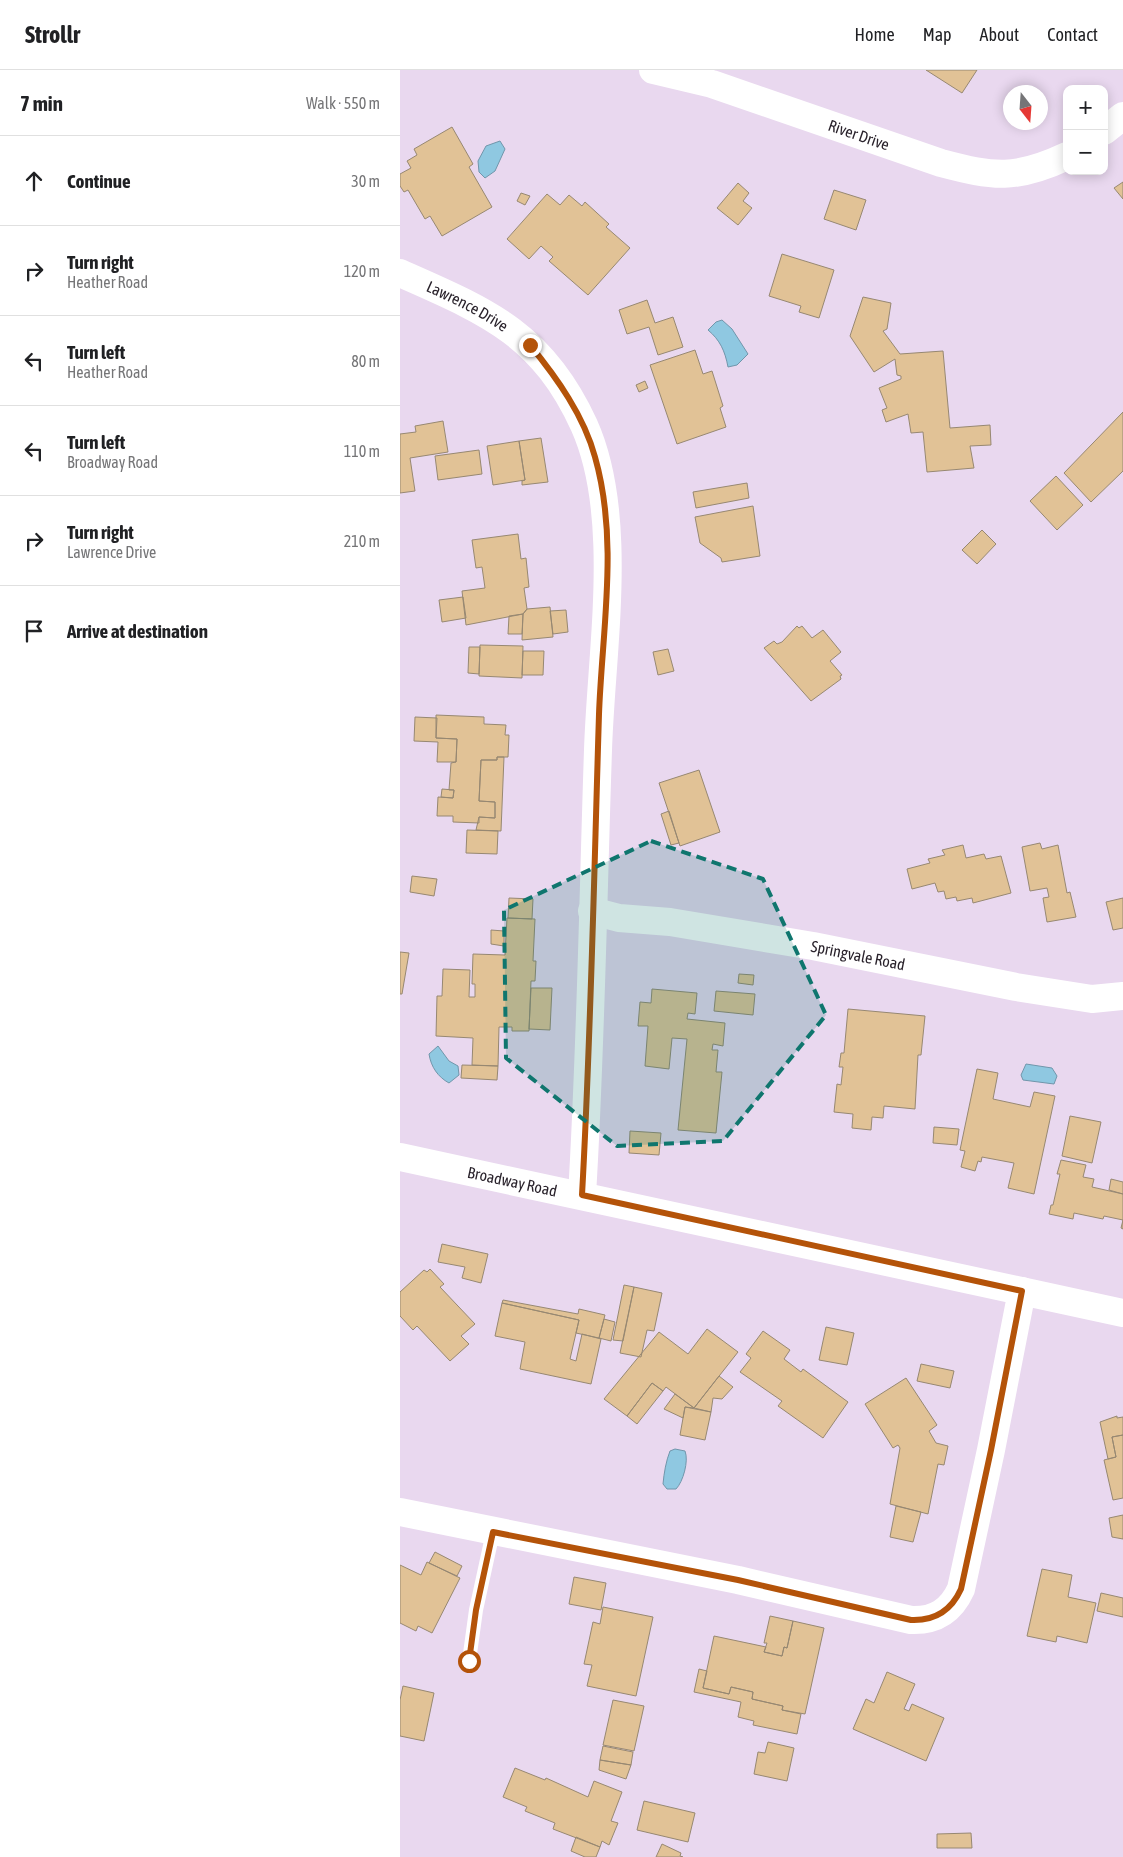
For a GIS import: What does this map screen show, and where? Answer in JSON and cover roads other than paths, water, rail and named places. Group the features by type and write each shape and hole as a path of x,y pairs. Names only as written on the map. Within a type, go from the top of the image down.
{"street":[{"name":"River Drive","path":"653,70 712,84 941,163 977,173 1001,175 1023,173 1063,158"},
{"path":"1106,130 1123,116"},
{"name":"Lawrence Drive","path":"400,273 475,306 506,325 530,345 560,385 583,424 596,458 606,516 606,611 599,701 582,1195"},
{"name":"Springvale Road","path":"592,912 619,918 670,922 813,946 1016,987 1092,1000 1123,996"},
{"name":"Broadway Road","path":"400,1157 1123,1313"},
{"path":"400,1512 738,1580 911,1620 930,1619 940,1615 955,1602 961,1589 991,1450 1022,1291"}],"lane":[{"path":"469,1661 476,1610 493,1532"}],"water":[{"path":"500,141 505,149 495,171 485,178 479,172 478,161 486,146"},
{"path":"722,320 732,329 748,354 737,365 728,367 721,346 708,330 716,322"},
{"path":"438,1046 449,1061 458,1066 459,1075 449,1083 442,1078 431,1063 429,1054"},
{"path":"1026,1064 1052,1068 1057,1076 1054,1084 1023,1080 1021,1075"},
{"path":"675,1449 685,1451 685,1471 676,1489 667,1489 663,1484 665,1467 670,1451"}]}
